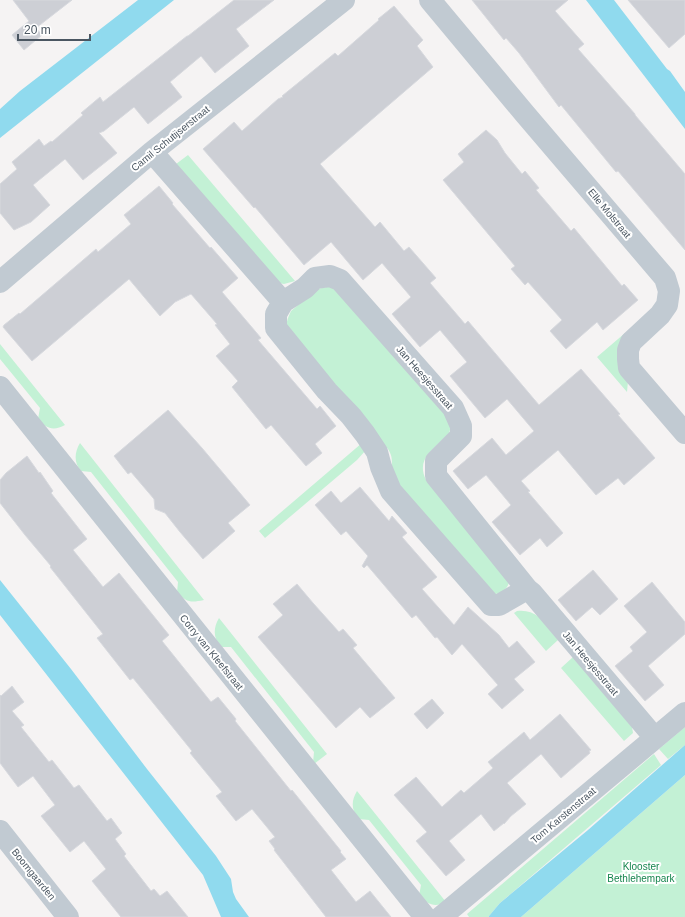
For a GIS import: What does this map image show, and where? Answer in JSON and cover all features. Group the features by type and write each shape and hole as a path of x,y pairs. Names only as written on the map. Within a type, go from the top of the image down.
{"street":[{"name":"Camil Schutijserstraat","path":"0,282 152,152 344,0"},
{"name":"Elle Molstraat","path":"430,0 665,278 669,290 667,305 660,315 631,342 628,350 629,368 685,433"},
{"path":"152,152 283,302 276,314 276,328 327,391 351,416 365,434 377,452 390,491 491,605 499,605 527,589"},
{"name":"Jan Heesjesstraat","path":"283,302 305,288 315,278 330,276 340,280 453,408 461,426 461,436 436,461 436,476 527,589 655,738"},
{"name":"Corry van Kleefstraat","path":"0,387 425,917"},
{"name":"Tom Karstenstraat","path":"441,917 685,713"},
{"name":"Boomgaarden","path":"0,831 68,917"}],"green space":[{"path":"188,155 295,281 284,284 279,283 176,164"},
{"path":"332,286 446,412 450,423 449,432 447,436 429,453 424,462 423,468 426,480 509,578 504,591 495,594 402,489 393,474 392,458 388,449 290,336 286,325 291,311 317,289"},
{"path":"625,333 628,381 627,392 597,357"},
{"path":"0,344 65,425 57,428 50,428 38,419 40,408 0,359"},
{"path":"80,443 204,600 189,601 177,593 178,582 91,472 81,471 77,465 77,450"},
{"path":"362,443 366,450 357,460 265,538 259,531"},
{"path":"517,611 529,612 539,617 558,640 546,651 514,613"},
{"path":"219,618 327,754 314,764 314,752 231,647 221,647 218,644 215,637 215,629"},
{"path":"573,657 632,727 633,733 624,741 561,668"},
{"path":"685,727 685,745 668,759 659,749"},
{"path":"654,754 661,765 500,903 489,917 469,917 467,914"},
{"name":"Klooster Bethlehempark","path":"685,775 685,917 521,917"},
{"path":"357,791 446,902 435,905 425,901 419,896 421,885 369,820 359,819 356,816 353,809 353,802"}],"water":[{"path":"138,0 174,0 0,138 0,109 20,91"},
{"path":"586,0 614,0 670,71 685,92 685,129"},
{"path":"0,580 216,856 231,879 233,892 236,899 249,917 221,917 203,875 0,615"},
{"path":"685,745 685,775 521,917 489,917 500,903 588,830"}],"building":[{"path":"13,0 72,0 36,28 42,35 24,50 12,35 29,21"},
{"path":"234,0 274,0 236,29 249,46 215,73 201,56 170,82 182,97 148,124 134,107 104,131 99,133 117,153 83,180 65,159 33,185 50,205 31,222 14,230 0,213 0,184 17,169 12,162 39,139 44,146 51,141 52,142 83,115 81,113 100,97 103,102"},
{"path":"472,0 568,0 555,11 584,44 578,49 685,174 685,250 618,171 616,172 561,105 559,107 519,53 506,38 504,40"},
{"path":"628,0 685,0 685,34 669,48"},
{"path":"394,6 423,40 417,46 433,67 320,164 375,227 380,222 404,251 409,247 436,278 430,283 465,324 468,321 539,405 581,369 620,414 618,415 655,458 624,485 618,478 596,495 558,450 521,481 530,491 528,492 563,533 547,547 540,538 520,555 492,522 511,505 486,475 468,489 453,471 492,438 506,455 534,431 507,399 485,418 450,376 467,362 440,330 420,347 392,314 411,297 382,263 363,280 331,242 304,265 203,149 234,122 242,131 278,99 283,97 282,96 335,53 338,56"},
{"path":"486,130 497,140 505,153 522,174 525,171 539,188 536,190 571,231 574,228 622,286 624,284 638,300 603,330 597,322 566,349 550,331 562,320 528,282 525,285 511,269 515,266 443,180 464,162 458,154"},
{"path":"159,186 173,203 172,204 238,278 222,292 261,338 258,340 317,409 320,406 336,426 315,444 322,453 306,466 271,425 266,429 232,387 238,381 216,356 230,344 215,325 217,324 191,294 175,302 160,316 129,279 32,361 3,327 96,249 98,252 131,224 124,215"},
{"path":"168,410 250,505 228,523 235,531 203,559 165,513 155,509 154,499 131,472 128,474 114,456"},
{"path":"27,456 53,491 51,493 87,539 73,550 103,587 119,573 169,635 162,641 211,702 218,697 236,719 235,721 341,851 340,852 346,859 331,870 356,902 370,891 391,917 326,917 274,850 275,849 269,841 275,837 252,809 236,821 216,796 222,792 190,753 192,751 133,678 130,680 97,638 103,634 0,503 0,480 6,473"},
{"path":"360,487 389,521 392,516 407,533 402,537 437,577 422,589 454,625 468,607 499,635 509,648 517,641 535,662 514,679 524,690 502,709 488,694 498,685 462,644 452,655 437,637 435,638 416,615 412,618 367,565 364,568 362,566 368,556 346,531 341,535 315,505 331,491 341,503"},
{"path":"593,570 618,599 600,615 592,607 576,621 558,600"},
{"path":"652,582 685,622 685,634 648,666 664,685 645,701 615,666 633,651 630,647 647,632 624,606"},
{"path":"297,584 339,632 343,629 357,645 353,648 395,698 370,718 360,707 336,728 258,637 283,615 273,604"},
{"path":"12,686 24,702 12,711 24,725 21,727 49,762 52,760 74,788 79,785 107,821 111,818 122,833 115,839 126,854 124,856 151,891 154,889 160,896 167,891 188,917 121,917 92,881 106,869 84,841 70,852 41,816 55,805 33,776 18,787 0,763 0,695 1,696"},
{"path":"432,699 444,713 427,729 414,714"},
{"path":"560,714 591,750 589,751 590,753 561,778 541,754 507,783 526,804 494,831 481,814 449,841 465,860 446,876 416,841 427,832 394,795 416,777 442,807 461,790 464,793 493,768 488,762 524,732 530,740"}]}
